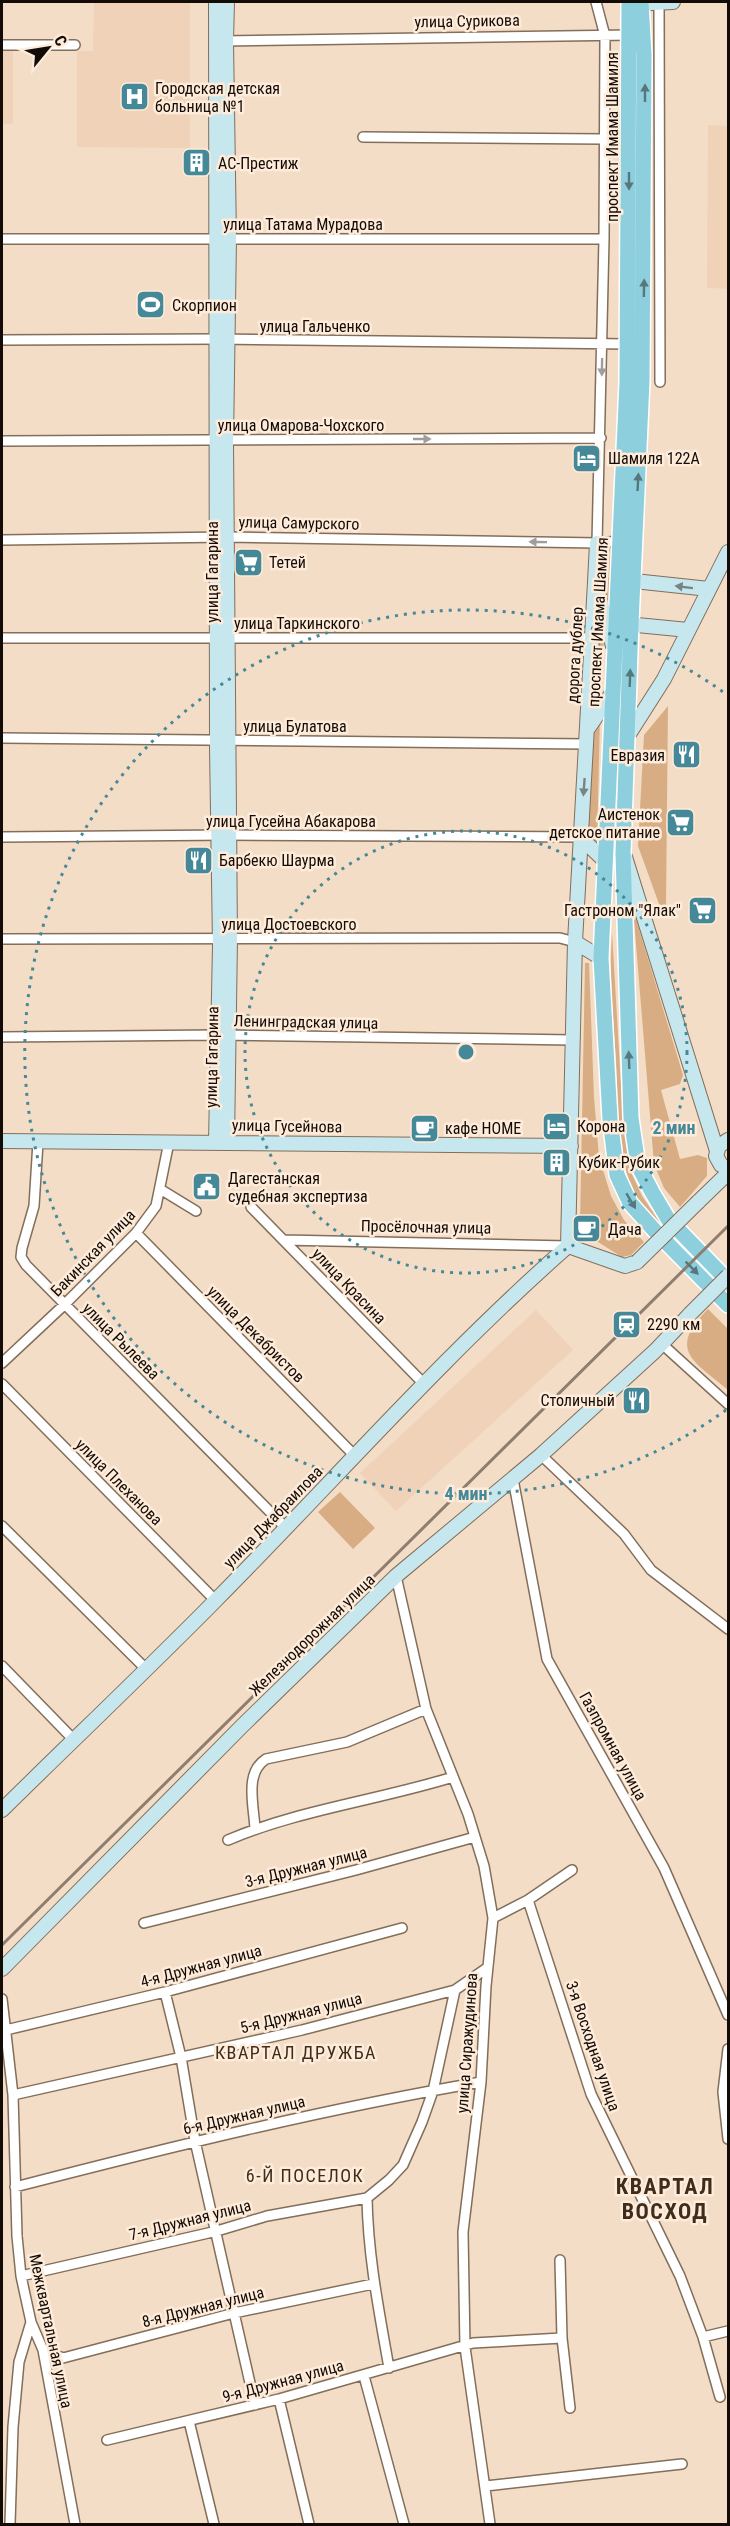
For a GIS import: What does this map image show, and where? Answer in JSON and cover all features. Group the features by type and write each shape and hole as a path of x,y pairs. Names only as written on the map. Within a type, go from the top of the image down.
{"main road":[{"name":"улица Гагарина","path":"216,2 220,41 224,239 221,441 225,939 221,1142"},
{"name":"улица Гагарина","path":"220,41 227,2"},
{"path":"635,3 673,2"},
{"name":"проспект Имама Шамиля","path":"635,3 643,336 623,853 631,1118 638,1165 668,1219 729,1281"},
{"name":"проспект Имама Шамиля","path":"637,35 620,541 601,958 609,1108 617,1175 630,1203 655,1232 729,1305"},
{"name":"дорога дублер","path":"588,729 597,543"},
{"path":"629,734 664,679 729,552"},
{"path":"634,581 709,589"},
{"path":"595,582 614,648"},
{"path":"615,618 667,630 688,630"},
{"path":"588,729 612,693"},
{"name":"проспект Имама Шамиля","path":"568,1246 575,942 588,729"},
{"path":"580,837 606,861"},
{"name":"проспект Имама Шамиля","path":"623,853 640,901 706,1119 723,1163"},
{"path":"624,900 628,896 636,895 640,901"},
{"path":"575,942 601,958"},
{"name":"проспект Имама Шамиля","path":"706,1119 716,1132 728,1140"},
{"path":"568,1246 625,1266 637,1262 710,1190 723,1163 728,1140"},
{"name":"улица Гусейнова","path":"2,1141 571,1146"},
{"name":"улица Джабраилова","path":"2,1810 216,1600 537,1273 568,1246"},
{"name":"Железнодорожная улица","path":"2,1969 242,1726 396,1576 542,1455 662,1344 729,1276"}],"street":[{"path":"596,2 605,36 601,438 597,543"},
{"path":"659,2 660,382"},
{"name":"улица Сурикова","path":"220,41 637,35"},
{"path":"2,45 75,45"},
{"path":"363,137 604,139"},
{"name":"улица Татама Мурадова","path":"2,239 604,239"},
{"name":"улица Гальченко","path":"2,340 627,344"},
{"name":"улица Омарова-Чохского","path":"2,441 601,438"},
{"name":"улица Самурского","path":"2,540 223,537 597,543 620,541"},
{"name":"улица Таркинского","path":"2,638 592,638"},
{"name":"улица Булатова","path":"2,738 588,744"},
{"name":"улица Гусейна Абакарова","path":"2,837 224,835 580,837"},
{"name":"улица Достоевского","path":"2,939 560,938 575,942"},
{"name":"Ленинградская улица","path":"2,1037 224,1036 573,1040"},
{"name":"улица Рылеева","path":"38,1142 34,1206 21,1257 26,1265 286,1528"},
{"name":"Бакинская улица","path":"2,1363 64,1305 135,1233 156,1206 169,1142"},
{"path":"159,1189 196,1211"},
{"name":"улица Красина","path":"251,1207 425,1385"},
{"name":"улица Декабристов","path":"135,1233 355,1456"},
{"name":"Просёлочная улица","path":"283,1240 568,1246"},
{"path":"662,1344 729,1404"},
{"name":"улица Плеханова","path":"2,1384 216,1600"},
{"path":"542,1455 624,1534 651,1570 729,1629"},
{"name":"Газпромная улица","path":"513,1479 547,1659 664,1868 729,2015"},
{"path":"2,1526 146,1669"},
{"name":"улица Сиражудинова","path":"396,1576 426,1709 475,1837 484,1866 493,1918 487,1968 481,2082 463,2232 465,2347 490,2524"},
{"path":"2,1666 74,1739"},
{"path":"255,1829 252,1773 258,1764 266,1759 347,1742 426,1709"},
{"path":"228,1840 255,1829 416,1789 453,1777"},
{"name":"3-я Дружная улица","path":"144,1923 356,1870 475,1837"},
{"path":"493,1918 528,1900 572,1870"},
{"name":"3-я Восходная улица","path":"528,1900 591,2094 621,2159 662,2236 703,2337 720,2397"},
{"name":"4-я Дружная улица","path":"6,2030 165,1992 402,1928"},
{"name":"5-я Дружная улица","path":"13,2095 302,2030 455,1990 487,1968"},
{"path":"390,2368 373,2284 367,2198 403,2165 433,2091 455,1990"},
{"path":"165,1992 181,2057 195,2141 255,2405"},
{"name":"Межквартальная улица","path":"2,2000 13,2095 16,2236 21,2276 31,2322 42,2350 71,2522"},
{"path":"729,2049 723,2092 729,2139"},
{"name":"6-я Дружная улица","path":"15,2187 311,2114 481,2082"},
{"name":"7-я Дружная улица","path":"21,2276 217,2231 267,2216 367,2198"},
{"path":"560,2260 562,2338 570,2408"},
{"name":"8-я Дружная улица","path":"42,2350 63,2358 234,2313 373,2284"},
{"path":"10,2524 13,2427 19,2362 31,2322"},
{"path":"703,2337 729,2331"},
{"name":"9-я Дружная улица","path":"107,2440 279,2399 473,2343 562,2338"},
{"path":"364,2376 404,2524"},
{"path":"279,2399 309,2524"},
{"path":"189,2421 214,2524"},
{"path":"2,2427 13,2427"},
{"path":"486,2486 682,2464"}],"shaded area":[{"name":"Городская детская больница №1","path":"94,2 190,2 190,148 77,147 77,51 93,51"},
{"path":"2,50 13,50 13,124 2,124"},
{"path":"708,125 728,126 728,289 707,288"},
{"path":"610,545 614,546 610,603 601,581 600,555"},
{"path":"600,611 605,619 600,705 594,714"},
{"path":"668,706 666,906 663,907 659,904 638,846 644,735"},
{"path":"600,715 597,848 588,838 593,727"},
{"path":"636,919 683,1075 680,1084 661,1090 680,1159 698,1155 707,1158 707,1176 680,1207 664,1188 654,1164 634,920"},
{"path":"612,932 623,1119 630,1170 642,1196 657,1218 728,1290 728,1296 669,1237 647,1211 638,1199 625,1167 618,1113 611,980"},
{"path":"585,963 589,963 594,1097 599,1157 611,1196 624,1220 644,1242 631,1255 622,1257 585,1234 580,1225"},
{"path":"708,1309 728,1329 728,1390 695,1362 687,1345 689,1335 696,1323"},
{"path":"536,1310 573,1350 396,1511 360,1473"},
{"path":"340,1492 375,1528 353,1549 318,1512"}],"railway":[{"path":"2,1945 728,1226"}],"place":[{"name":"Городская детская больница №1","path":"134,97"},
{"name":"АС-Престиж","path":"197,163"},
{"name":"Скорпион","path":"151,305"},
{"name":"Шамиля 122А","path":"587,458"},
{"name":"Тетей","path":"248,562"},
{"name":"Евразия","path":"686,755"},
{"name":"Аистенок детское питание","path":"681,823"},
{"name":"Барбекю Шаурма","path":"198,860"},
{"name":"Гастроном \"Ялак\"","path":"702,910"},
{"name":"Корона","path":"556,1126"},
{"name":"кафе HOME","path":"424,1128"},
{"name":"Кубик-Рубик","path":"557,1162"},
{"name":"Дагестанская судебная экспертиза","path":"207,1187"},
{"name":"Дача","path":"587,1229"},
{"name":"2290 км","path":"626,1324"},
{"name":"Столичный","path":"636,1400"}],"district":[{"name":"КВАРТАЛ ДРУЖБА","path":"296,2052"},
{"name":"6-Й ПОСЕЛОК","path":"305,2175"},
{"name":"КВАРТАЛ ВОСХОД","path":"665,2198"}]}
